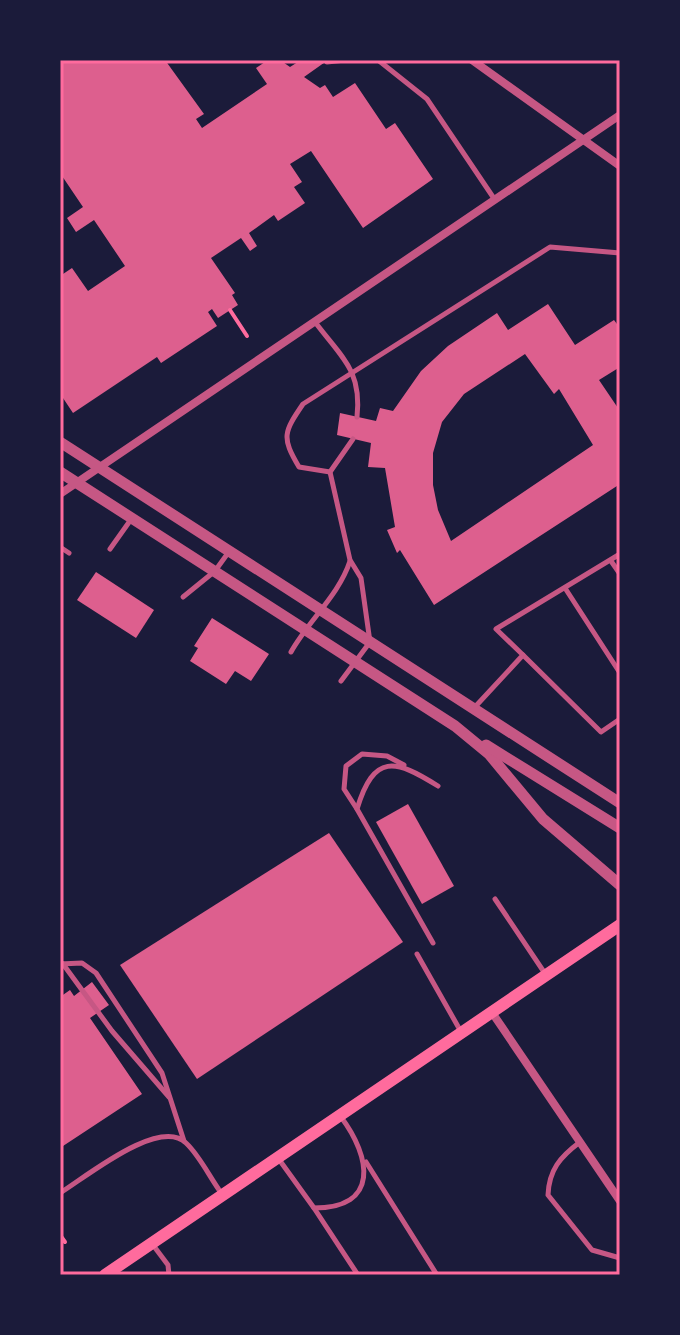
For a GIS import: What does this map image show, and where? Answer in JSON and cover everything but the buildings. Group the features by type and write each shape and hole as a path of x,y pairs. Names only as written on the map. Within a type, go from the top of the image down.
{"main road":[{"path":"105,1275 620,925"}],"street":[{"path":"472,60 620,166"},
{"path":"60,494 620,115"},
{"path":"60,442 620,803"},
{"path":"60,472 455,726 620,828"},
{"path":"455,726 489,754 543,819 620,885"},
{"path":"491,1011 620,1201"}],"lane":[{"path":"327,62 345,60"},
{"path":"378,60 427,99 495,200"},
{"path":"330,472 299,467 287,447 286,429 303,404 550,247 620,253"},
{"path":"315,322 352,371 360,391 357,417"},
{"path":"341,681 370,642 361,578 350,560 330,472 353,439"},
{"path":"110,549 132,518"},
{"path":"60,547 69,553"},
{"path":"183,597 215,571 229,551"},
{"path":"620,554 496,629 601,732 620,719"},
{"path":"291,652 319,609 343,583 350,560"},
{"path":"611,561 620,574"},
{"path":"565,588 620,673"},
{"path":"473,709 523,655"},
{"path":"433,943 344,789 346,766 362,754 387,756 438,786"},
{"path":"357,809 365,780 381,768 405,765"},
{"path":"495,899 546,975"},
{"path":"417,954 461,1032"},
{"path":"61,964 82,963 96,973 162,1073 184,1141 222,1194"},
{"path":"61,964 112,1031 173,1102"},
{"path":"339,1115 353,1132 365,1161 437,1275"},
{"path":"60,1193 149,1137 169,1135 184,1141"},
{"path":"580,1142 562,1156 549,1176 548,1195 592,1250 620,1258"},
{"path":"277,1157 358,1275"},
{"path":"314,1208 345,1204 360,1190 365,1161"},
{"path":"152,1243 168,1265 169,1275"}],"path":[{"path":"230,310 247,336"},
{"path":"60,1235 65,1242"}]}
